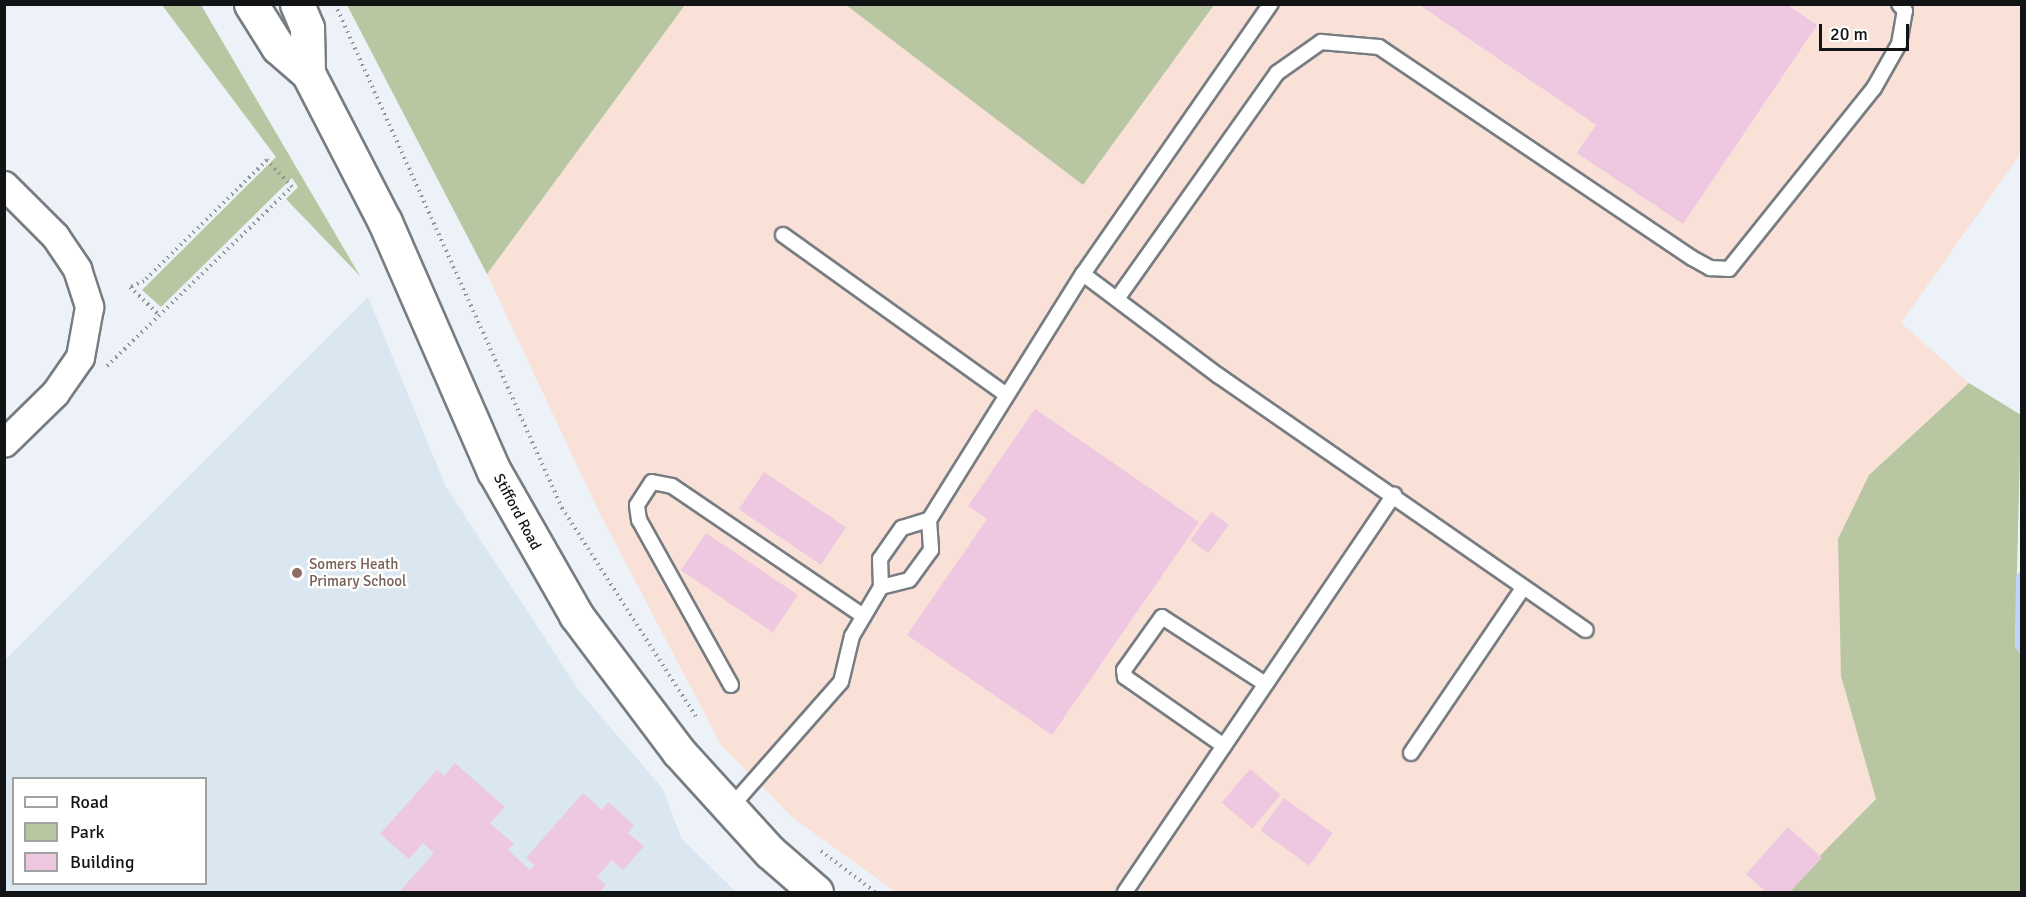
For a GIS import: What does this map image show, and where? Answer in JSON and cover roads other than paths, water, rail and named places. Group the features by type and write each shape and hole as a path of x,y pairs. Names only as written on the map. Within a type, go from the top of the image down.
{"main road":[{"name":"Stifford Road","path":"251,4 278,47 308,73 385,222 532,544 616,674 729,809 816,892"},
{"name":"Stifford Road","path":"297,4 308,28 308,73"}],"street":[{"path":"4,185 55,237 77,269 89,307 80,357 55,393 4,443"}],"lane":[{"path":"881,587 909,580 931,550 929,519 1004,393 1083,274 1271,4"},
{"path":"1117,299 1277,74 1321,42 1379,47 1692,258 1710,268 1729,269 1874,88 1899,44 1907,7"},
{"path":"783,235 1004,393"},
{"path":"1083,274 1523,588 1586,630"},
{"path":"731,685 639,520 636,505 652,482 672,486 862,615"},
{"path":"1125,892 1394,495"},
{"path":"729,809 840,682 862,615 881,587 880,559 902,528 929,519"},
{"path":"1411,753 1523,588"},
{"path":"1224,746 1125,677 1124,670 1158,619 1167,617 1264,684"}],"water":[{"path":"2021,570 2021,655 2015,647 2016,576"}],"place":[{"name":"Somers Heath Primary School","path":"297,573"}]}
